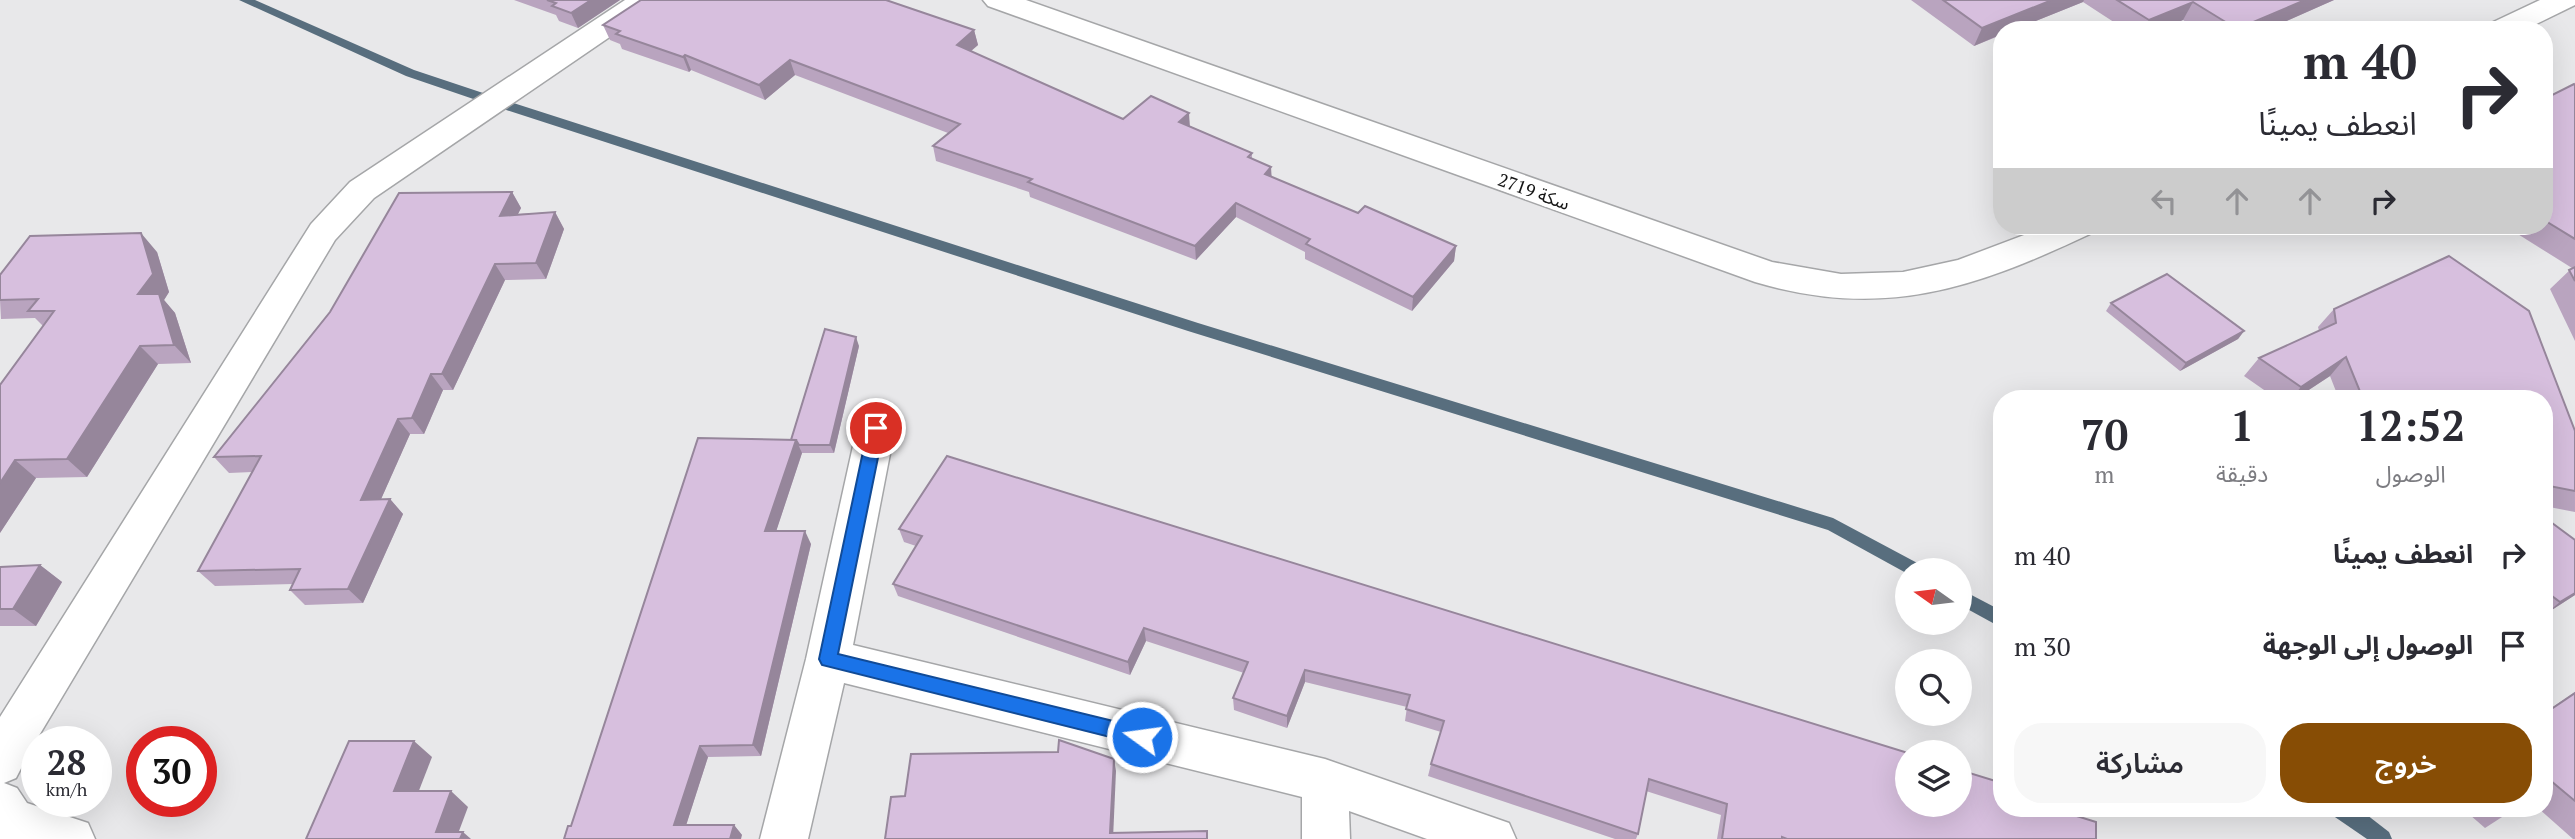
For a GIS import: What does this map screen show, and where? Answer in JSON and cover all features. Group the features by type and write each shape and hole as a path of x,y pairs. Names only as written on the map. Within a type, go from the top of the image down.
{"street":[{"path":"0,762 323,232 362,190 645,0"},
{"name":"سكة 2719","path":"998,0 1767,273 1840,287 1917,284 1982,267 2057,235"},
{"path":"2519,21 2564,0"},
{"path":"785,839 828,659 876,428"},
{"path":"828,659 1325,782 1492,839"},
{"path":"1325,782 1326,839"},
{"path":"0,804 12,822 71,839"}],"building":[{"path":"547,0 591,0 571,13 552,6 556,3"},
{"path":"641,0 886,0 974,30 957,45 1123,119 1151,96 1189,113 1179,122 1252,153 1248,157 1271,167 1265,174 1358,213 1365,206 1456,246 1413,297 1306,244 1310,239 1236,203 1195,246 1028,182 1032,179 933,146 960,124 790,60 759,85 685,55 683,57 616,34 620,31 603,25"},
{"path":"1943,0 2052,0 2000,21 1993,21 1993,24 1982,28"},
{"path":"2117,0 2305,0 2256,21 2224,21 2193,2 2149,20"},
{"path":"2575,85 2575,239 2553,226 2553,94"},
{"path":"512,192 500,216 555,212 536,263 495,264 442,374 431,374 412,418 398,419 361,500 390,499 348,589 290,590 300,569 198,571 261,456 214,457 330,312 399,193"},
{"path":"141,233 153,274 138,294 159,294 174,345 140,346 67,459 15,460 0,483 0,385 54,311 28,311 38,299 0,300 0,275 30,236"},
{"path":"2449,256 2529,311 2575,431 2575,491 2553,487 2553,390 2359,390 2346,357 2301,387 2259,358 2336,323 2334,309"},
{"path":"2575,267 2575,281 2569,270"},
{"path":"2167,274 2244,331 2186,363 2111,303"},
{"path":"825,329 856,337 830,445 799,445 796,440 791,440"},
{"path":"698,438 796,440 765,531 805,531 753,745 700,746 674,825 734,825 730,839 564,839 568,826 571,826"},
{"path":"947,456 1895,749 1895,817 1972,817 1972,774 1993,780 1993,817 2080,817 2096,822 2096,839 1722,839 1727,804 1649,779 1638,834 1431,764 1444,721 1406,709 1410,695 1305,670 1287,716 1233,698 1248,662 1144,628 1128,662 893,584 922,536 899,529"},
{"path":"2553,524 2575,540 2575,593 2560,602 2553,597"},
{"path":"40,565 13,609 0,609 0,567"},
{"path":"2575,693 2575,801 2553,783 2553,708"},
{"path":"1059,740 1114,759 1110,833 1207,831 1207,839 885,839 891,797 905,796 911,754 1058,752"},
{"path":"349,741 414,741 394,791 451,791 436,832 463,832 460,839 306,839"}],"waterway":[{"path":"245,0 410,73 1193,327 1833,525 1895,559"},
{"path":"1972,603 1993,615"},
{"path":"2354,817 2382,839"}],"route":[{"path":"876,428 828,659 1142,737"}]}
